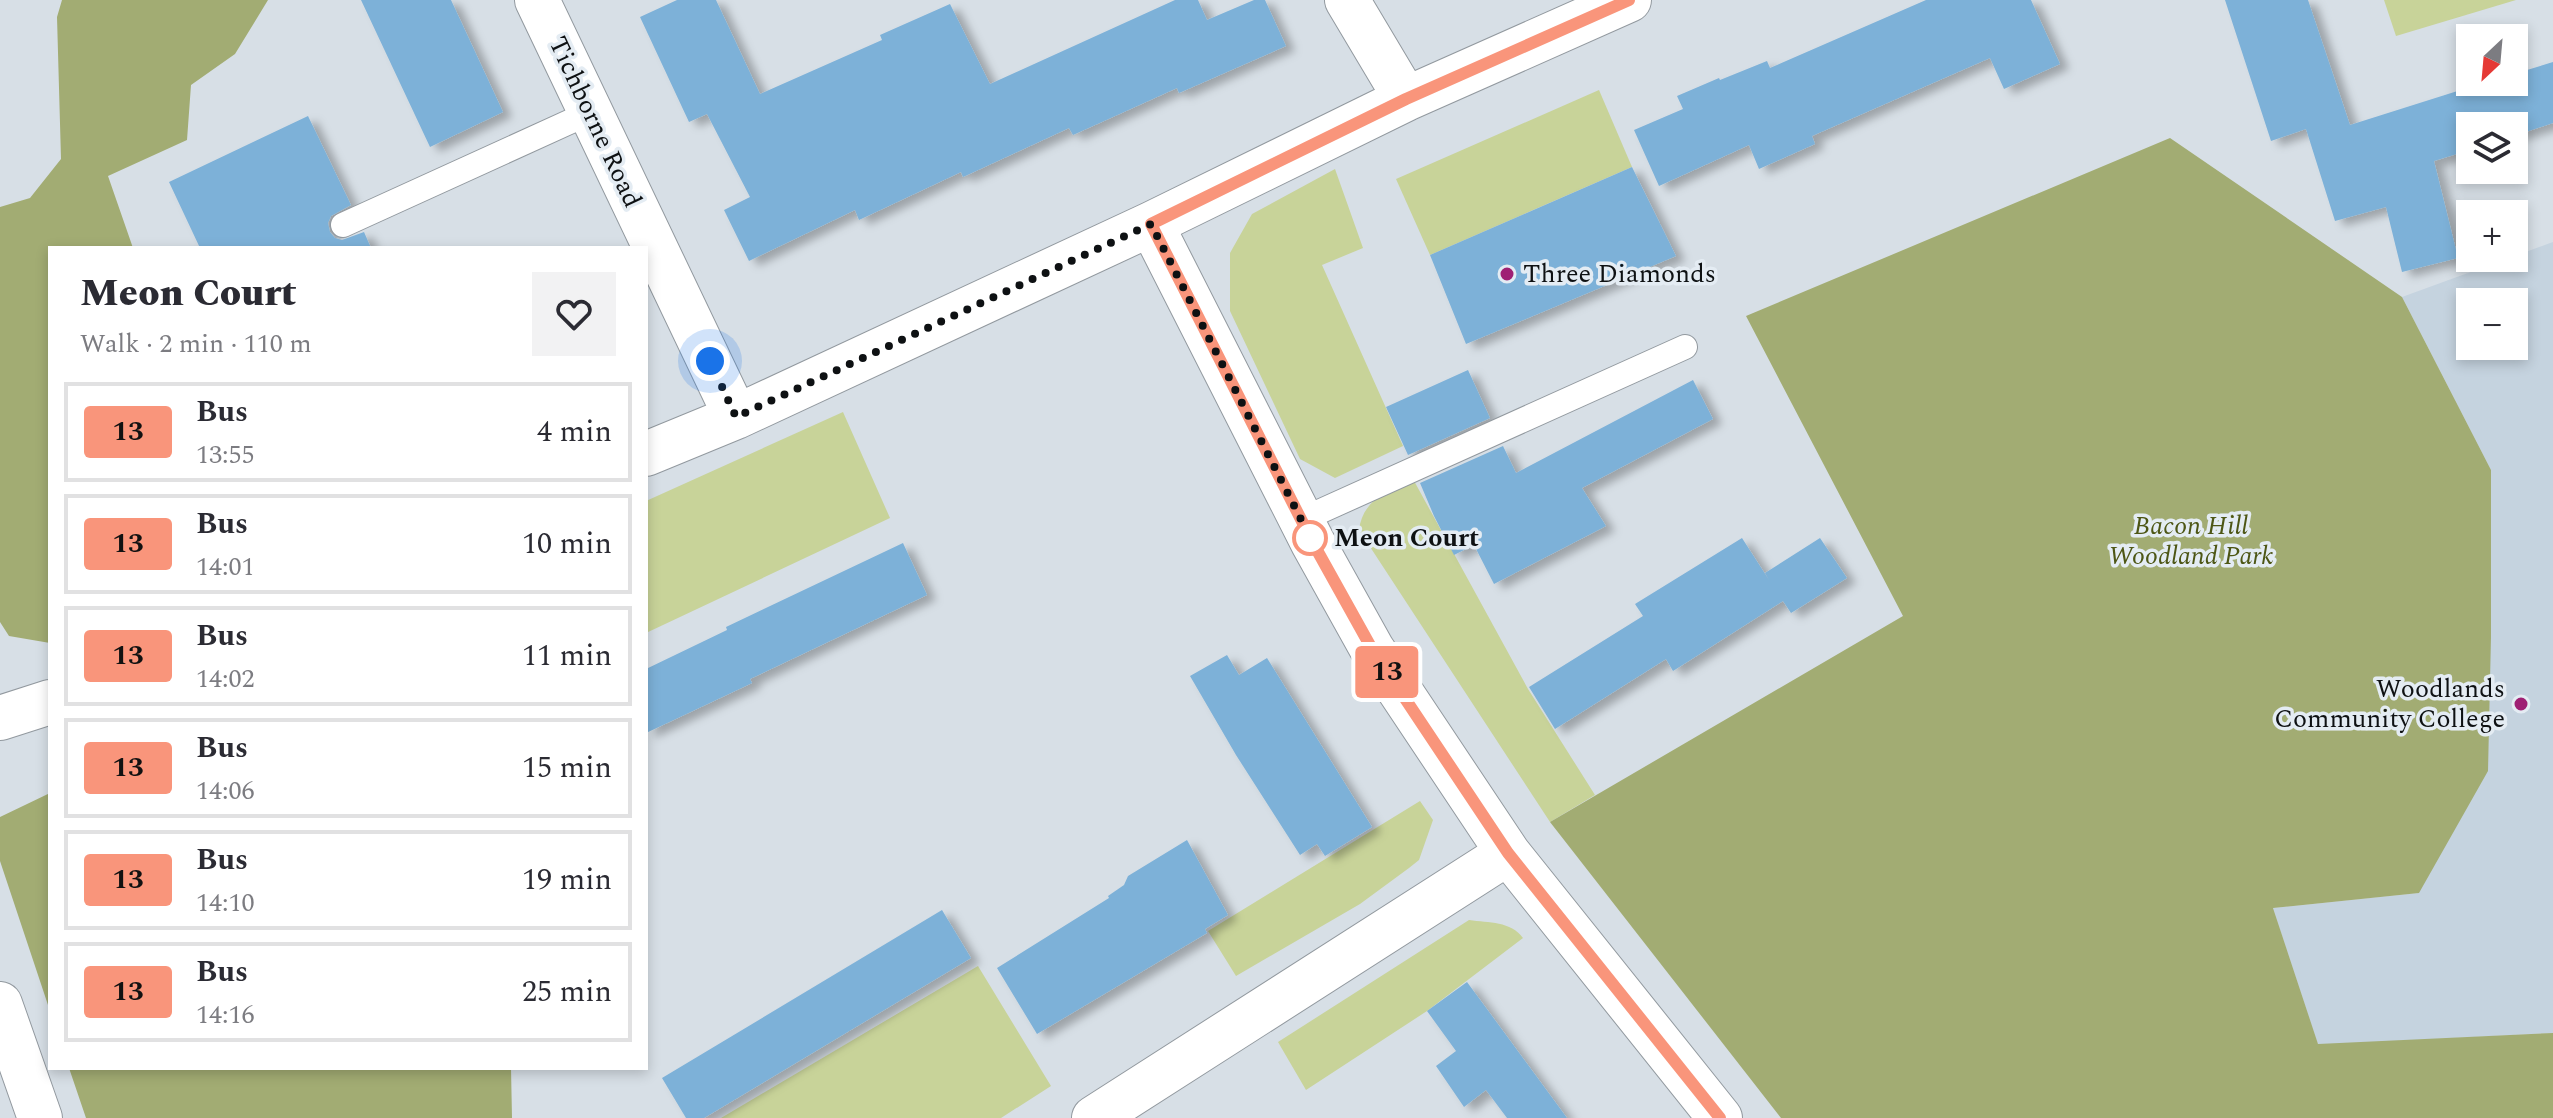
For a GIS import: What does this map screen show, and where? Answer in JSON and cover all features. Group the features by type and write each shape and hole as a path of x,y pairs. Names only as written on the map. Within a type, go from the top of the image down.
{"street":[{"name":"Tichborne Road","path":"537,0 736,417"},
{"path":"1347,0 1406,99"},
{"path":"648,453 736,417 1151,224 1406,99 1629,0"},
{"path":"1151,224 1301,520 1372,649 1508,853 1720,1118"},
{"path":"0,718 48,703"},
{"path":"1094,1118 1508,853"},
{"path":"0,1004 40,1118"}],"lane":[{"path":"343,225 589,113"},
{"path":"1301,520 1685,347"}],"shaded area":[{"name":"Woodlands Community College","path":"2553,242 2553,1033 2318,1045 2273,908 2419,893 2491,470 2402,297 2471,272 2528,272 2528,251"}],"green space":[{"path":"62,0 268,0 235,54 191,85 187,140 108,176 132,246 48,246 48,643 9,636 0,622 0,207 30,198 61,159 57,17"},
{"path":"2384,0 2516,0 2396,36"},
{"path":"1599,90 1632,167 1430,255 1396,179"},
{"name":"Bacon Hill Woodland Park","path":"2170,138 2402,297 2491,470 2488,771 2419,893 2273,908 2318,1044 2553,1033 2553,1118 1781,1118 1550,822 1903,616 1746,316"},
{"path":"1335,169 1363,248 1322,265 1403,446 1335,478 1300,459 1230,311 1230,253 1252,214"},
{"path":"843,412 890,518 648,632 648,500"},
{"path":"1413,479 1528,689 1595,795 1550,822 1359,530 1361,519 1371,503"},
{"path":"48,794 48,1005 0,861 0,817"},
{"path":"1420,801 1433,820 1419,860 1360,904 1236,976 1208,931"},
{"path":"1469,920 1512,928 1523,938 1427,1011 1306,1090 1278,1042"},
{"path":"978,966 1051,1086 1001,1118 721,1118"},
{"path":"70,1070 511,1070 512,1118 86,1118"}],"building":[{"path":"361,0 451,0 503,112 430,147"},
{"path":"677,0 716,0 760,94 882,40 880,35 950,4 990,84 1175,0 1198,0 1207,20 1254,0 1265,0 1286,46 1179,93 1177,88 1073,135 1069,128 963,177 961,172 859,220 855,210 749,261 724,210 750,197 707,114 689,122 640,17"},
{"path":"1926,0 2031,0 2060,64 2004,89 1990,58 1812,136 1815,144 1759,169 1749,145 1659,186 1634,130 1683,109 1677,96 1767,61 1770,68"},
{"path":"2225,0 2308,0 2350,125 2456,91 2456,96 2528,96 2528,70 2553,62 2553,123 2528,131 2528,112 2456,112 2456,154 2434,161 2456,258 2402,272 2386,207 2335,221 2306,129 2271,141"},
{"path":"308,116 351,205 331,216 328,223 330,232 342,240 364,232 370,246 199,246 169,182"},
{"path":"1632,167 1676,256 1466,344 1430,255"},
{"path":"1468,370 1490,418 1408,455 1386,407"},
{"path":"1693,380 1713,419 1582,488 1606,526 1494,584 1474,545 1454,555 1420,483 1503,446 1516,473"},
{"path":"1742,538 1769,580 1765,573 1820,538 1847,578 1791,613 1783,601 1673,671 1666,659 1555,729 1529,687 1643,616 1635,604"},
{"path":"903,543 927,595 750,679 752,683 648,732 648,668 727,630 726,627"},
{"path":"1227,655 1239,675 1267,658 1372,827 1325,856 1317,844 1300,855 1190,676"},
{"path":"1187,840 1228,915 1205,929 1207,933 1037,1034 997,968 1109,898 1124,885 1128,876"},
{"path":"942,910 971,958 704,1118 686,1118 662,1078"},
{"path":"1467,982 1567,1118 1507,1118 1486,1090 1464,1107 1436,1066 1456,1051 1427,1011"}],"bus line":[{"name":"13","path":"1629,0 1406,99 1151,224 1313,543 1372,649 1508,853 1720,1118"}],"place":[{"name":"Three Diamonds","path":"1507,274"},
{"name":"Meon Court","path":"1310,538"},
{"name":"Woodlands Community College","path":"2521,704"}],"route":[{"path":"710,361 736,417 1151,224 1313,543 1310,538"}]}
